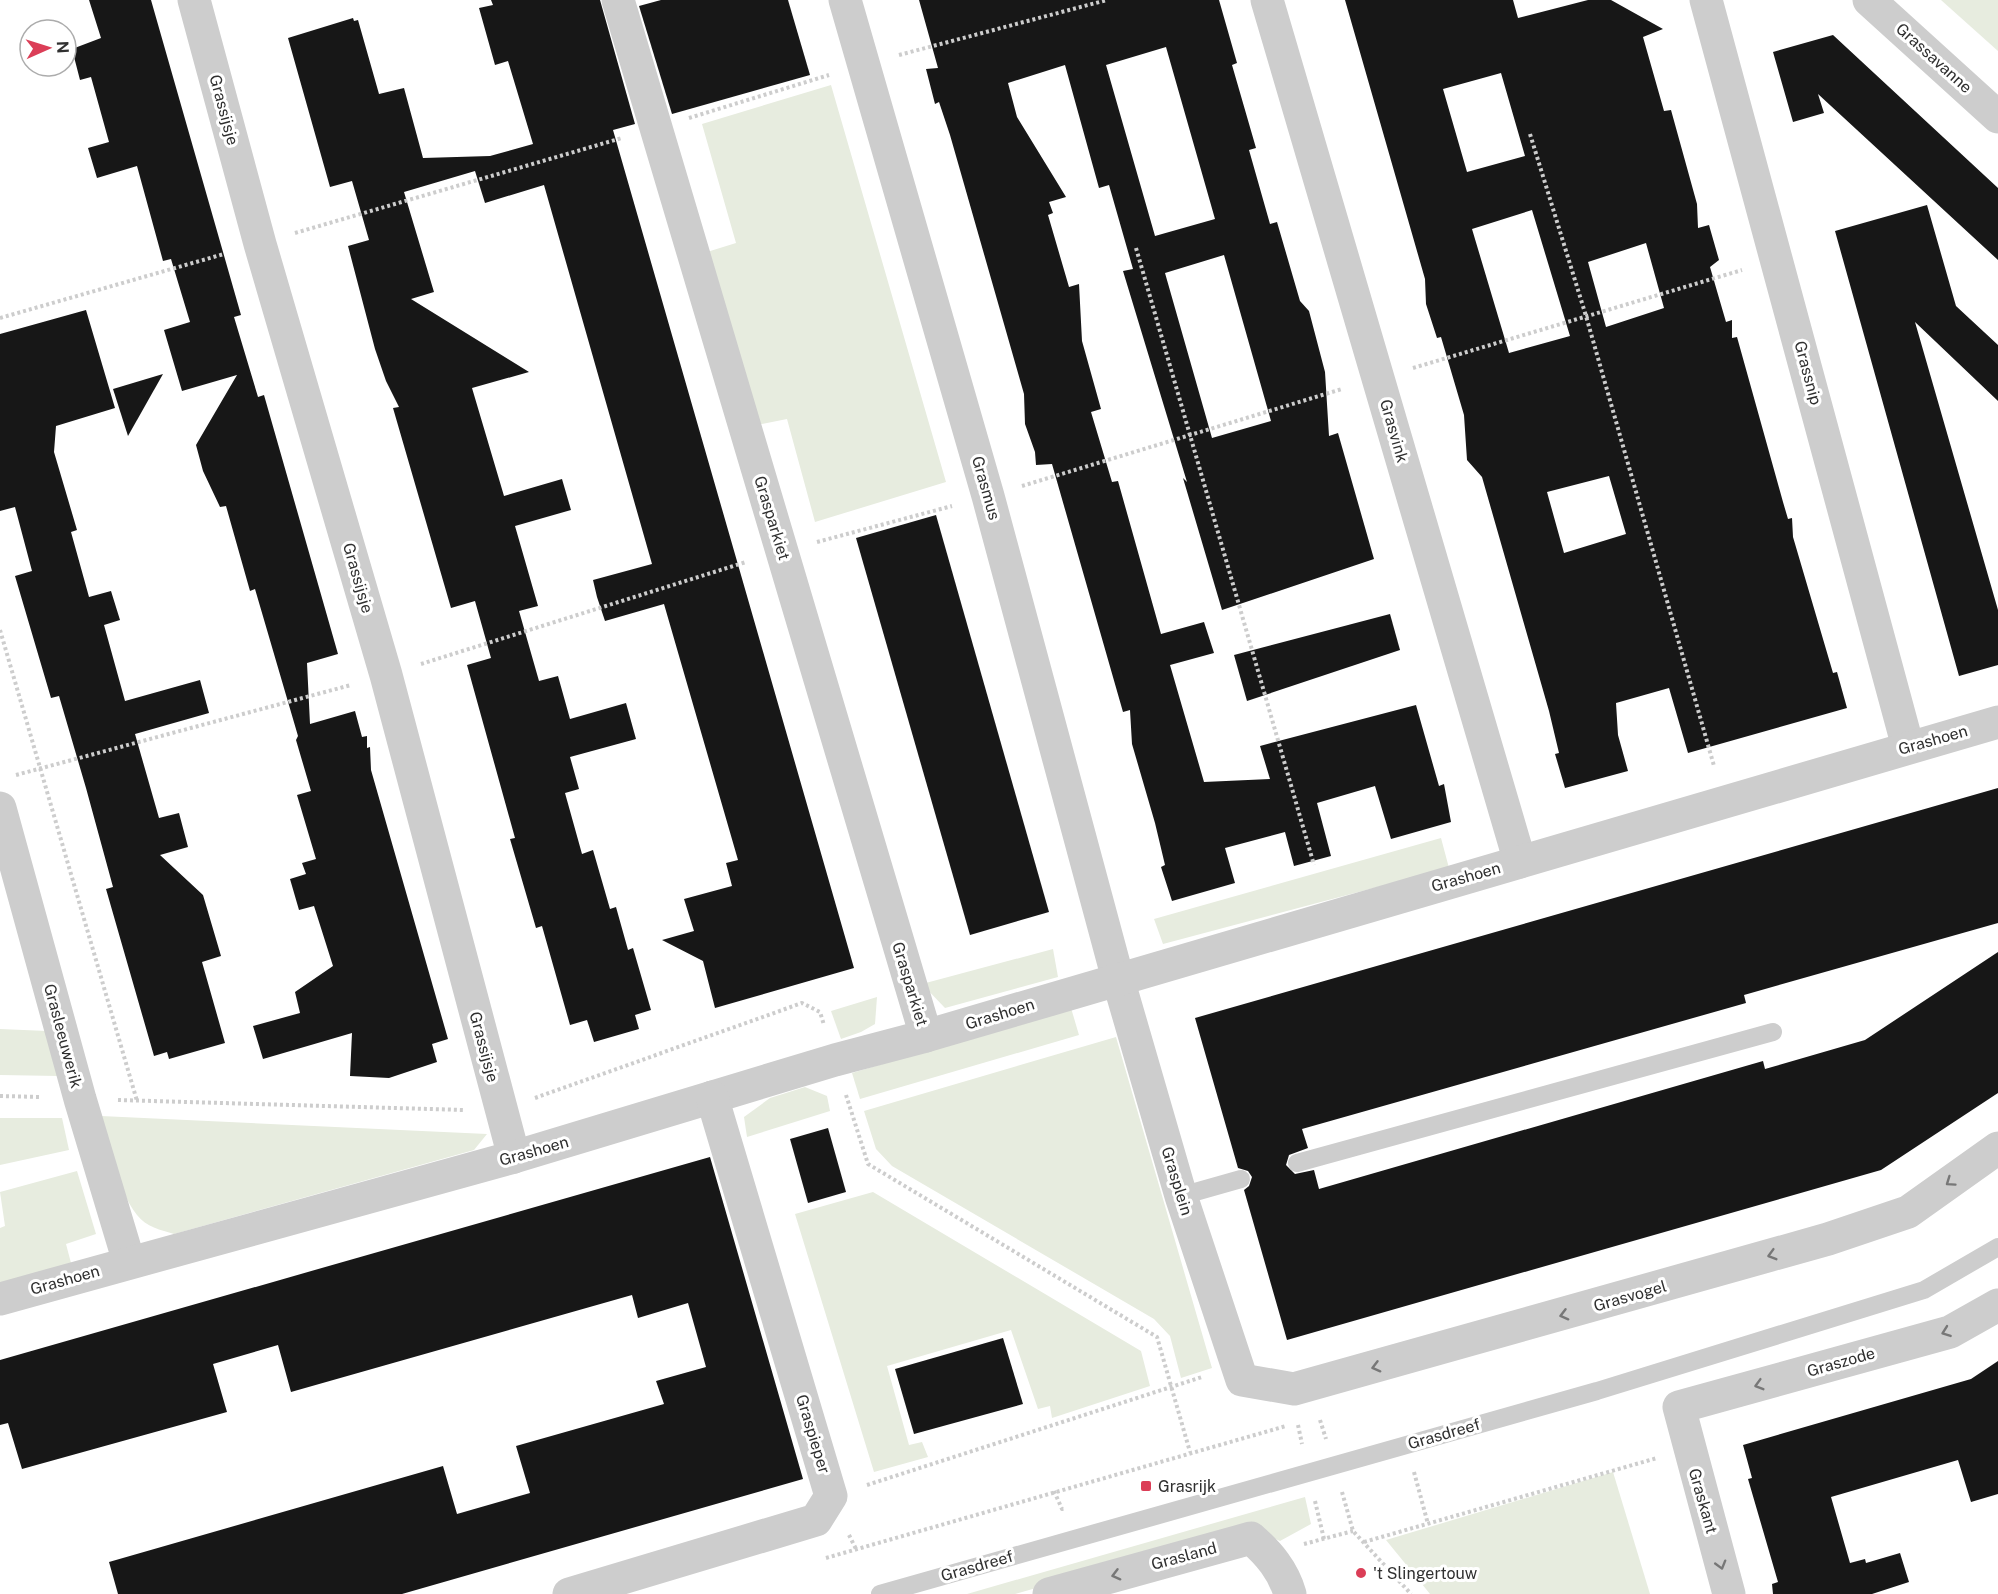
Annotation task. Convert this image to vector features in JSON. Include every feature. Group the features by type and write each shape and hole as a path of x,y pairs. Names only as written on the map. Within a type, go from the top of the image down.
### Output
{"street":[{"name":"Grassijsje","path":"194,0 260,244 386,675 514,1157"},
{"name":"Grasparkiet","path":"618,0 926,1036"},
{"name":"Grasmus","path":"845,0 988,496 1118,979"},
{"name":"Grasvink","path":"1267,0 1520,862"},
{"name":"Grassnip","path":"1706,0 1908,747"},
{"name":"Grassavanne","path":"1869,0 1998,117"},
{"name":"Grashoen","path":"0,1299 514,1157 712,1097 1998,722"},
{"name":"Grasleeuwerik","path":"0,808 80,1099 129,1262"},
{"name":"Grasplein","path":"1118,979 1181,1196 1239,1373"},
{"name":"Graspieper","path":"568,1594 816,1520 831,1496 712,1097"},
{"name":"Grasvogel","path":"1239,1373 1294,1389 1828,1239 1908,1212 1998,1148"},
{"name":"Graszode","path":"1679,1407 1950,1332 1998,1305"},
{"name":"Graskant","path":"1679,1407 1729,1594"},
{"name":"Grasland","path":"1049,1594 1251,1538 1269,1553 1286,1579 1290,1594"}],"lane":[{"path":"1297,1163 1773,1032"},
{"path":"1181,1196 1241,1179"},
{"name":"Grasdreef","path":"880,1594 1597,1391 1924,1290 1998,1247"}],"path":[{"path":"0,318 260,244 864,65 1107,0"},
{"path":"1530,134 1586,316 1725,801"},
{"path":"1136,248 1314,866"},
{"path":"10,777 386,675 782,551 988,496 1778,260"},
{"path":"0,630 137,1101"},
{"path":"856,1549 831,1496 1239,1373"},
{"path":"817,1561 1054,1491 1319,1417"},
{"path":"1364,1542 1689,1449"},
{"path":"1424,1469 1414,1471 1428,1524"},
{"path":"1054,1491 1062,1509 1073,1506"},
{"path":"1269,1553 1353,1531 1411,1594"}],"shaded area":[{"path":"1941,0 1998,0 1998,51"},
{"path":"831,85 946,482 815,522 787,419 757,425 707,252 736,243 702,124"},
{"path":"1441,838 1449,868 1163,944 1154,919"},
{"path":"1053,949 1058,977 945,1008 922,984"},
{"path":"877,997 875,1024 841,1039 831,1011"},
{"path":"1071,1008 1079,1035 860,1099 852,1073"},
{"path":"0,1029 47,1031 59,1076 0,1075"},
{"path":"1116,1037 1212,1368 1181,1378 1170,1336 1154,1319 892,1166 876,1149 864,1111"},
{"path":"805,1087 827,1096 830,1111 747,1137 744,1117 770,1098"},
{"path":"101,1116 487,1134 474,1150 174,1234 154,1228 145,1222 130,1204 119,1180"},
{"path":"0,1118 62,1118 69,1150 0,1165"},
{"path":"77,1171 96,1234 66,1244 71,1263 0,1283 0,1228 5,1226 0,1192"},
{"path":"873,1192 1141,1351 1150,1386 1052,1418 1050,1406 1038,1409 1011,1330 887,1366 909,1445 922,1442 928,1457 874,1472 795,1214"},
{"path":"1613,1472 1650,1594 1430,1594 1386,1540"},
{"path":"1305,1497 1311,1524 1280,1541 1249,1527 1015,1594 967,1594"}],"building":[{"path":"89,0 151,0 241,315 234,317 258,397 264,395 338,654 307,663 310,724 355,711 362,737 367,736 371,770 448,1039 432,1044 437,1062 389,1078 350,1076 352,1033 263,1059 253,1026 300,1013 295,992 333,966 314,906 299,910 290,879 306,874 302,863 316,859 297,795 311,791 296,740 298,736 255,589 250,591 226,506 220,507 203,471 196,445 237,375 182,391 164,330 190,322 171,259 163,261 137,166 97,178 88,148 109,142 91,77 80,80 78,47 101,38"},
{"path":"491,0 600,0 635,124 613,130 854,968 715,1008 703,961 662,940 694,931 684,899 732,886 726,863 738,860 664,604 605,621 597,597 593,580 652,564 544,185 485,203 475,171 404,192 434,292 411,299 529,372 472,388 504,496 562,479 571,510 515,526 538,606 519,611 539,681 558,676 570,719 626,703 636,739 570,757 579,789 565,793 582,854 593,850 610,909 616,907 628,950 633,948 651,1010 635,1015 639,1029 594,1042 587,1020 570,1025 542,926 536,928 510,839 515,838 467,665 491,658 475,601 451,608 393,408 399,407 386,381 375,349 348,246 369,240 352,181 330,187 288,38 353,18 354,21 358,20 379,94 404,88 423,158 490,156 533,144 508,61 495,65 479,8 493,5"},
{"path":"661,0 788,0 810,75 672,114 639,6"},
{"path":"919,0 1219,0 1237,63 1232,65 1256,148 1249,150 1270,224 1277,222 1300,301 1309,311 1325,372 1329,436 1338,433 1374,559 1222,610 1183,478 1187,482 1123,271 1133,269 1109,185 1099,188 1065,65 1008,83 1017,117 1066,197 1049,202 1053,213 1048,215 1069,287 1079,284 1082,341 1101,409 1091,412 1112,482 1118,481 1161,634 1204,622 1214,653 1170,665 1204,782 1270,779 1260,746 1416,705 1439,786 1444,784 1451,822 1391,839 1375,786 1317,803 1331,856 1294,866 1285,832 1225,848 1235,883 1172,901 1161,867 1165,865 1155,823 1132,744 1130,710 1123,712 1052,464 1036,465 1035,452 1025,424 1024,394 950,135 939,102 935,104 926,69 938,68","holes":["1166,47 1215,219 1155,236 1106,65","1224,255 1271,421 1212,438 1165,273"]},
{"path":"1345,0 1513,0 1518,18 1588,0 1611,0 1663,29 1643,37 1664,111 1671,110 1697,204 1698,228 1709,225 1719,260 1710,267 1726,322 1732,320 1732,338 1737,337 1788,519 1792,518 1793,537 1833,673 1837,672 1847,708 1688,753 1669,688 1616,703 1618,735 1628,771 1565,788 1555,754 1559,753 1549,711 1482,477 1467,460 1464,415 1441,337 1437,338 1426,304 1425,279","holes":["1501,73 1525,156 1467,172 1443,89","1532,210 1570,336 1509,353 1472,229","1646,243 1664,308 1606,327 1588,262","1609,476 1626,534 1564,553 1547,492"]},
{"path":"1833,35 1998,188 1998,260 1818,94 1824,113 1793,122 1773,52"},
{"path":"1927,205 1956,306 1998,345 1998,401 1915,322 1998,610 1998,665 1959,676 1835,231"},
{"path":"86,310 115,408 56,426 54,452 77,530 71,532 89,597 111,591 120,620 104,625 125,701 200,680 209,713 135,734 159,818 179,813 188,847 160,855 203,895 221,956 202,962 225,1043 169,1059 167,1052 154,1056 106,889 113,887 86,788 59,696 51,698 15,576 32,571 15,507 0,511 0,334"},
{"path":"163,374 128,436 113,389"},
{"path":"936,515 1049,912 970,935 856,538"},
{"path":"1390,614 1400,650 1247,701 1234,655"},
{"path":"1998,788 1998,923 1744,995 1746,1003 1302,1129 1308,1148 1289,1155 1286,1165 1295,1174 1314,1170 1319,1189 1763,1061 1765,1069 1865,1040 1998,952 1998,1093 1881,1170 1287,1340 1244,1190 1249,1186 1252,1177 1248,1171 1238,1168 1195,1018"},
{"path":"828,1128 846,1192 808,1203 790,1139"},
{"path":"710,1157 803,1479 402,1594 118,1594 109,1562 443,1466 457,1514 530,1493 516,1446 664,1404 656,1381 706,1367 688,1303 638,1318 632,1295 291,1392 278,1345 213,1364 227,1412 22,1469 8,1423 0,1425 0,1360"},
{"path":"1003,1338 1023,1404 914,1434 895,1369"},
{"path":"1998,1361 1998,1494 1971,1502 1958,1460 1831,1497 1850,1563 1865,1559 1866,1563 1900,1553 1909,1582 1872,1594 1773,1594 1772,1584 1778,1582 1748,1479 1752,1478 1743,1445 1971,1379"}],"place":[{"name":"Grasrijk","path":"1146,1486"},
{"name":"'t Slingertouw","path":"1361,1573"}]}
